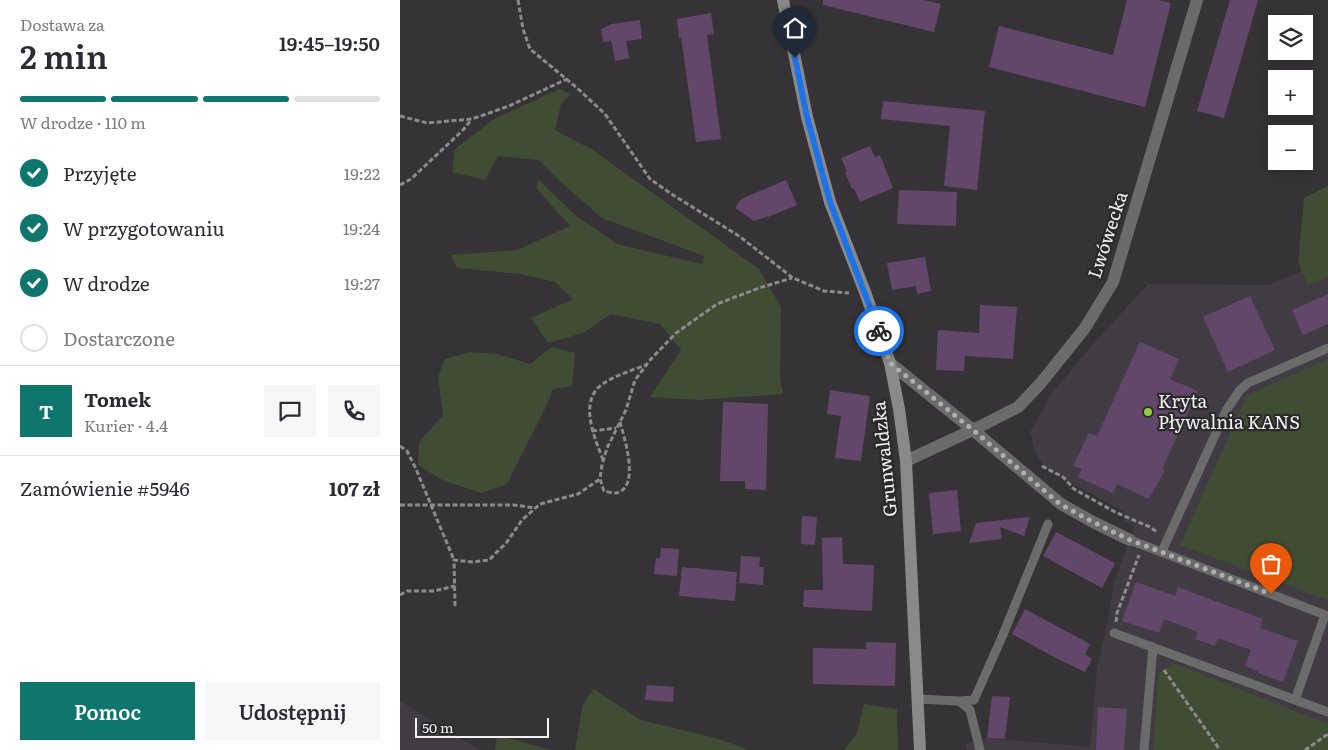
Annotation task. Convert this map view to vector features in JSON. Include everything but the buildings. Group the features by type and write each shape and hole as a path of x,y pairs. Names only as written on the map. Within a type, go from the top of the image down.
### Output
{"street":[{"name":"Grunwaldzka","path":"783,0 807,117 830,202 890,363 899,409 906,461 920,750"},
{"name":"Lwówecka","path":"906,461 1018,407 1040,384 1085,328 1113,282 1197,0"},
{"path":"890,363 1060,504 1130,540"}],"lane":[{"path":"1162,551 1222,420 1240,390 1248,383 1328,348"},
{"path":"918,699 974,700 1048,524"},
{"path":"1130,540 1327,615 1295,700"},
{"path":"1114,633 1328,712"},
{"path":"1144,750 1153,647"},
{"path":"959,701 970,710 980,750"}],"path":[{"path":"518,0 523,29 530,49 605,114 650,179 739,236 793,278 824,291 865,292"},
{"path":"400,116 427,123 472,119 509,106 567,80"},
{"path":"400,185 411,179 463,130 472,119"},
{"path":"620,422 629,459 630,475 624,488 617,493 604,491 600,479 607,448 620,422 626,410 634,380 647,364 676,333 717,304 793,278"},
{"path":"604,461 592,431 589,408 593,393 603,383 647,364"},
{"path":"592,431 617,428"},
{"path":"400,446 407,451 416,469 454,560 455,606"},
{"path":"1042,466 1063,477 1074,488 1115,512 1150,527 1157,532 1154,538"},
{"path":"454,560 473,562 489,560 507,542 522,520 540,504 578,494 600,479"},
{"path":"400,505 514,505 536,508"},
{"path":"1114,633 1117,613 1139,554"},
{"path":"400,595 407,591 434,591 455,586"},
{"path":"1152,661 1164,671 1220,750"},
{"path":"1305,750 1328,734"}],"shaded area":[{"path":"1328,242 1328,750 967,750 965,744 987,738 1090,747 1097,668 1108,621 1114,582 1135,526 1125,521 1124,512 1046,469 1041,462 1035,451 1030,432 1052,393 1148,284 1269,285 1318,264"},
{"path":"400,701 473,746 482,750 400,750"}],"green space":[{"path":"559,89 570,94 561,104 555,130 593,150 759,269 781,307 780,379 783,394 698,400 650,397 681,350 660,324 611,314 583,333 548,343 531,318 573,299 555,282 521,274 457,268 451,255 517,250 570,226 537,189 538,179 575,215 617,244 702,264 704,256 602,218 557,179 539,160 498,156 485,180 452,172 455,149 494,119"},
{"path":"1328,186 1328,278 1308,285 1298,262 1304,198"},
{"path":"552,347 575,353 572,386 553,389 545,409 507,484 482,493 444,481 418,465 419,442 443,415 438,377 445,359 470,352 497,354 530,364"},
{"path":"1328,359 1328,600 1180,545 1247,395"},
{"path":"1173,663 1328,724 1328,750 1153,750 1159,673"},
{"path":"594,689 641,720 712,737 747,750 575,750 583,704"},
{"path":"864,704 897,709 898,750 844,750 857,733"},
{"path":"497,735 551,750 495,750"}],"way so far":[{"path":"879,331 890,363 1060,504 1130,540 1271,594"}],"place":[{"name":"Kryta Pływalnia KANS","path":"1148,412"}],"route":[{"path":"795,58 807,117 830,202 879,331"}]}
